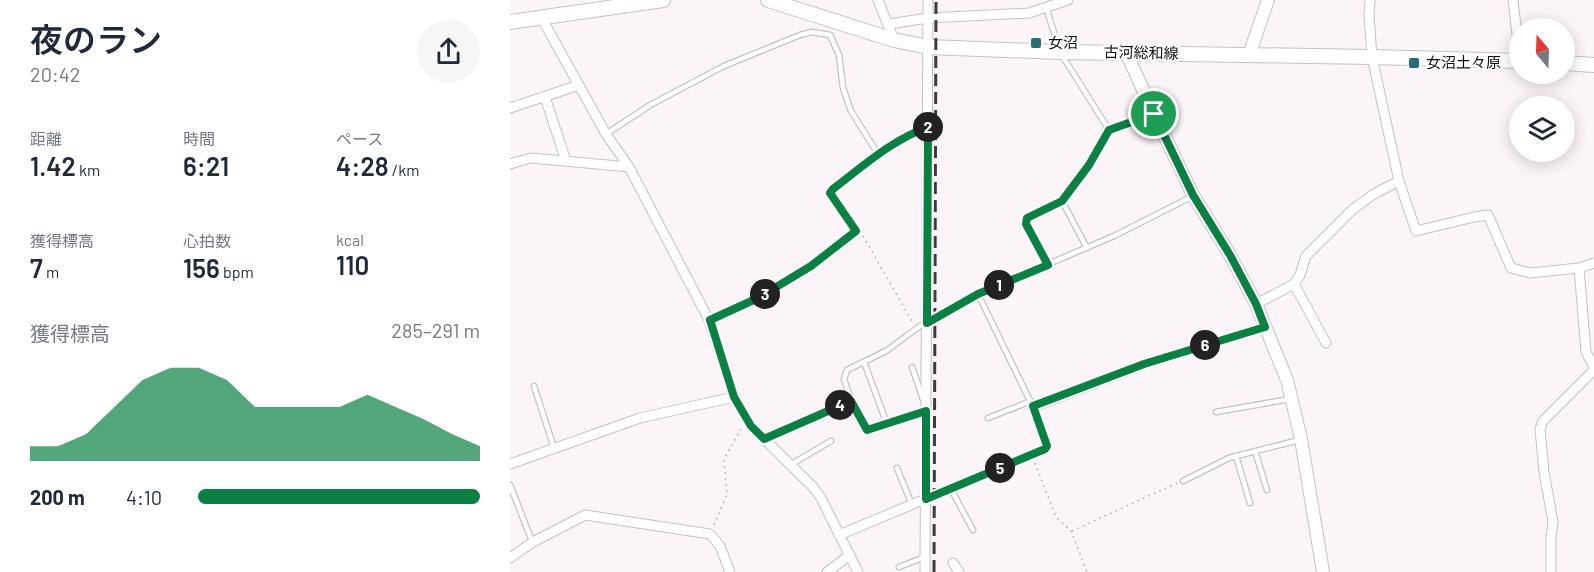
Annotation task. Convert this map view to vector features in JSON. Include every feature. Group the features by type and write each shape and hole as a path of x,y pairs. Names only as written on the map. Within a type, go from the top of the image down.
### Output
{"main road":[{"path":"510,22 541,17 579,6 663,0"},
{"name":"古河総和線","path":"768,0 894,40 928,47 1060,52 1509,61"},
{"path":"1575,63 1594,64"}],"street":[{"path":"878,0 894,40"},
{"path":"925,572 924,325 928,0"},
{"path":"889,24 928,18 1029,13 1068,0"},
{"path":"1249,55 1268,0"},
{"path":"1370,0 1372,57 1399,181 1416,231 1488,215 1511,268 1530,273 1579,268 1594,263"},
{"path":"1513,0 1515,18"},
{"path":"541,17 606,134 629,167 710,320 734,397 749,422 821,498 858,572"},
{"path":"1126,52 1193,195 1230,255 1256,304 1287,380 1301,439 1323,572"},
{"path":"510,108 579,85"},
{"path":"545,97 566,161"},
{"path":"510,164 531,158 629,167"},
{"path":"1256,304 1294,284 1300,276 1306,256 1353,209 1374,194 1399,181"},
{"path":"1551,572 1553,522 1544,472 1540,429 1543,421 1594,368 1586,352 1589,333 1579,268"},
{"path":"1294,284 1326,343"},
{"path":"839,535 1045,449 1047,446 1032,404 1144,364 1265,327"},
{"path":"510,464 640,418 734,397"},
{"path":"510,558 533,542 585,515 710,534 720,546 730,572"},
{"path":"827,572 850,555"},
{"path":"952,563 959,572"}],"lane":[{"path":"1046,7 1060,52 1109,130"},
{"path":"606,134 652,104 724,66 812,32 830,35 839,55 843,88 851,111 878,154"},
{"path":"1048,265 1026,224 1027,218 1062,201 1089,165 1109,130 1154,114"},
{"path":"710,320 758,298 811,266 856,231 830,193 878,154 908,135 928,127"},
{"path":"912,367 926,409 867,430 851,401 844,379 847,370 886,351 924,325 978,294 1114,236 1193,195"},
{"path":"1062,201 1087,248"},
{"path":"978,294 1032,404 988,418"},
{"path":"864,362 887,424"},
{"path":"534,386 554,448"},
{"path":"1216,412 1292,399"},
{"path":"764,439 851,401"},
{"path":"1183,481 1229,458 1301,439"},
{"path":"790,465 831,441"},
{"path":"1255,451 1267,490"},
{"path":"1236,456 1250,503"},
{"path":"897,468 912,505"},
{"path":"510,485 533,542"},
{"path":"951,489 973,530"},
{"path":"899,567 925,557"}],"path":[{"path":"856,231 863,236 914,323 924,325"},
{"path":"710,534 727,494 724,459 739,431 749,422"},
{"path":"1032,455 1056,517 1071,531 1087,572"},
{"path":"1071,531 1183,481"}],"railway":[{"path":"934,572 936,0"}],"place":[{"name":"女沼","path":"1036,43"},
{"name":"女沼土々原","path":"1414,63"}],"route":[{"path":"1154,114 1193,195 1230,255 1256,304 1265,327 1144,364 1033,406 1047,446 1045,449 926,499 926,411 867,430 851,401 764,439 751,426 734,397 710,320 758,298 811,266 856,231 830,193 833,189 884,150 908,135 928,127 927,323 978,294 1048,265 1026,224 1027,218 1062,201 1089,165 1109,130 1154,114"}]}
